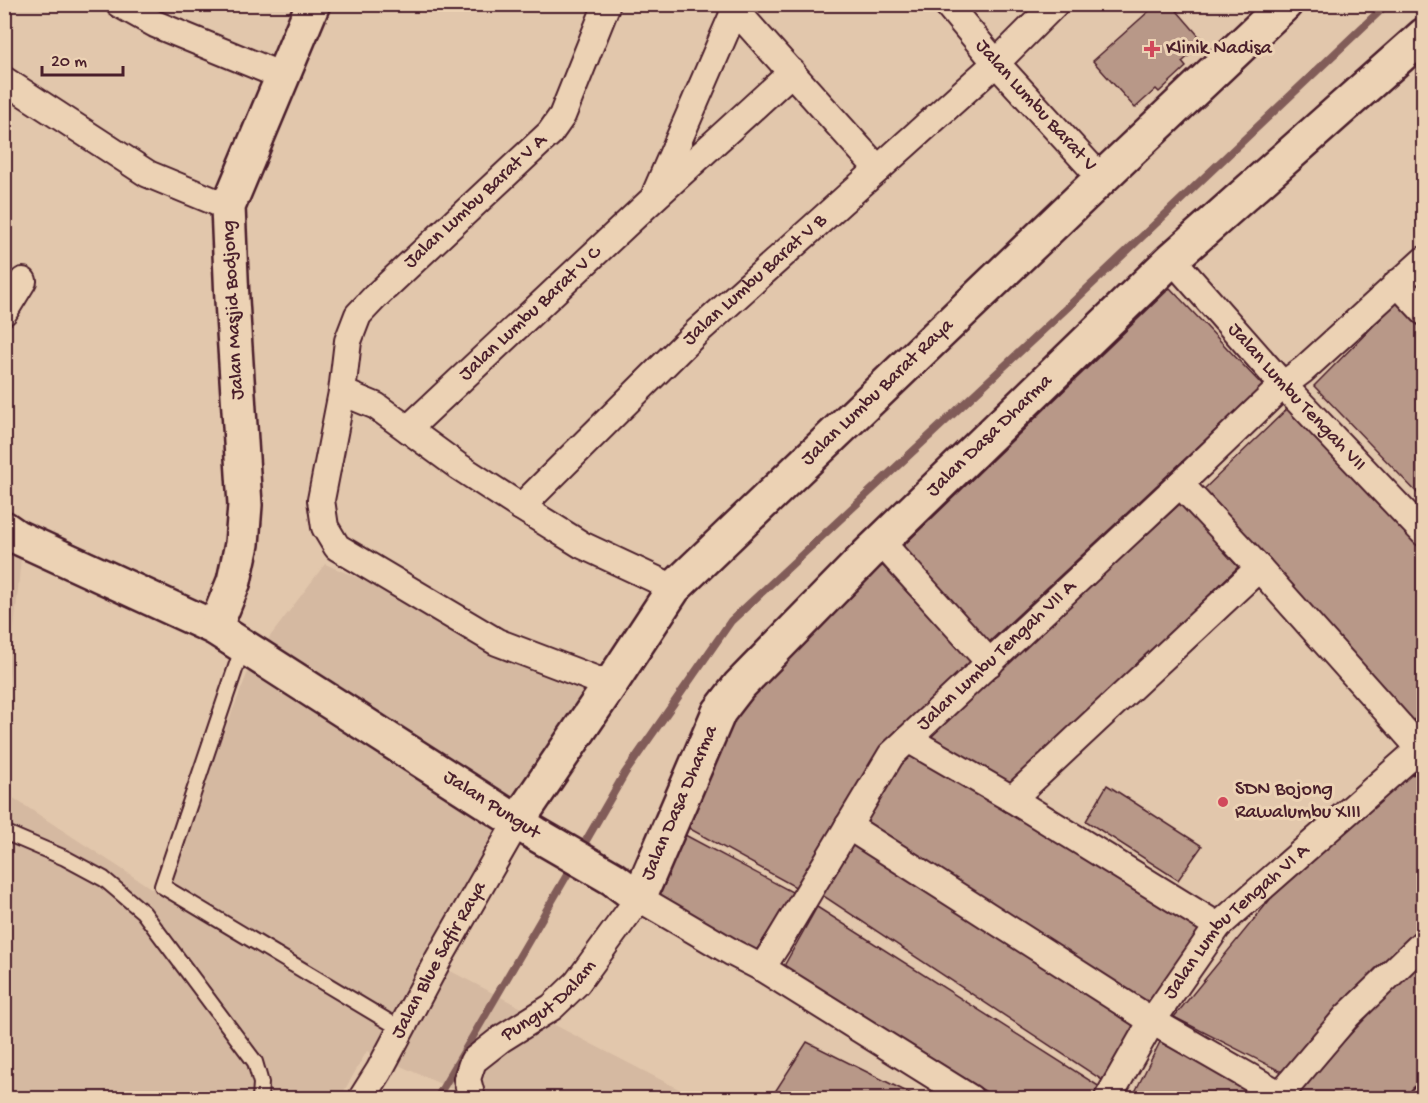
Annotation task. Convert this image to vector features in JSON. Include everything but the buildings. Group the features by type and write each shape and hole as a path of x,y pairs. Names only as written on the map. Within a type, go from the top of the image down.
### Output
{"street":[{"path":"119,4 155,24 282,76"},
{"name":"Jalan Masjid Bodjong","path":"215,628 234,581 242,544 245,505 228,207 313,4"},
{"name":"Jalan Lumbu Barat V A","path":"607,4 562,116 550,134 358,315 348,341 342,392 321,500 325,527 337,547 497,642 610,685"},
{"name":"Jalan Lumbu Barat V","path":"947,4 996,63 1101,178"},
{"name":"Jalan Lumbu Barat V B","path":"521,507 697,332 996,63 1055,4"},
{"name":"Jalan Lumbu Barat Raya","path":"527,828 610,685 674,588 1285,4"},
{"path":"733,7 878,169"},
{"name":"Jalan Lumbu Barat V C","path":"652,200 733,7"},
{"name":"Jalan Dasa Dharma","path":"639,898 719,712 739,686 881,542 1172,259 1424,35"},
{"name":"Jalan Lumbu Barat V C","path":"408,429 792,72"},
{"path":"4,80 148,174 228,207"},
{"name":"Jalan Lumbu Tengah VII","path":"1172,259 1283,384 1424,533"},
{"name":"Jalan Lumbu Tengah VII A","path":"762,968 891,755 1180,484 1283,384 1303,370 1424,260"},
{"path":"4,312 22,281"},
{"path":"1397,283 1424,312"},
{"path":"342,392 376,406 458,466 582,545 674,588"},
{"path":"1180,484 1422,749"},
{"name":"Jalan Pungut","path":"4,528 17,537 215,628 527,828 612,878 639,898 762,968 970,1098"},
{"path":"881,542 990,663"},
{"path":"1012,800 1259,568"},
{"path":"908,739 1218,926"},
{"name":"Jalan Lumbu Tengah VI A","path":"1108,1098 1152,1021 1218,926 1422,749"},
{"path":"848,826 1152,1021 1283,1097 1347,1016 1424,942"},
{"name":"Jalan Blue Safir Raya","path":"362,1098 379,1071 438,960 527,828"},
{"name":"Pungut Dalam","path":"472,1098 467,1079 473,1061 501,1039 552,1007 577,983 639,898"}],"lane":[{"path":"243,646 162,886 401,1029"},
{"path":"4,832 65,858 104,879 143,912 255,1062 261,1083 260,1098"}],"shaded area":[{"path":"5,534 22,547 5,723"},
{"path":"325,564 595,679 431,961 696,1098 472,1098 367,1051 340,1098 5,1098 4,792 160,894 253,659"}],"waterway":[{"path":"580,851 625,773 731,621 1071,304 1387,4"},
{"path":"437,1098 574,863"}],"place":[{"name":"Klinik Nadisa","path":"1152,49"},
{"name":"SDN Bojong Rawalumbu XIII","path":"1223,802"}]}
